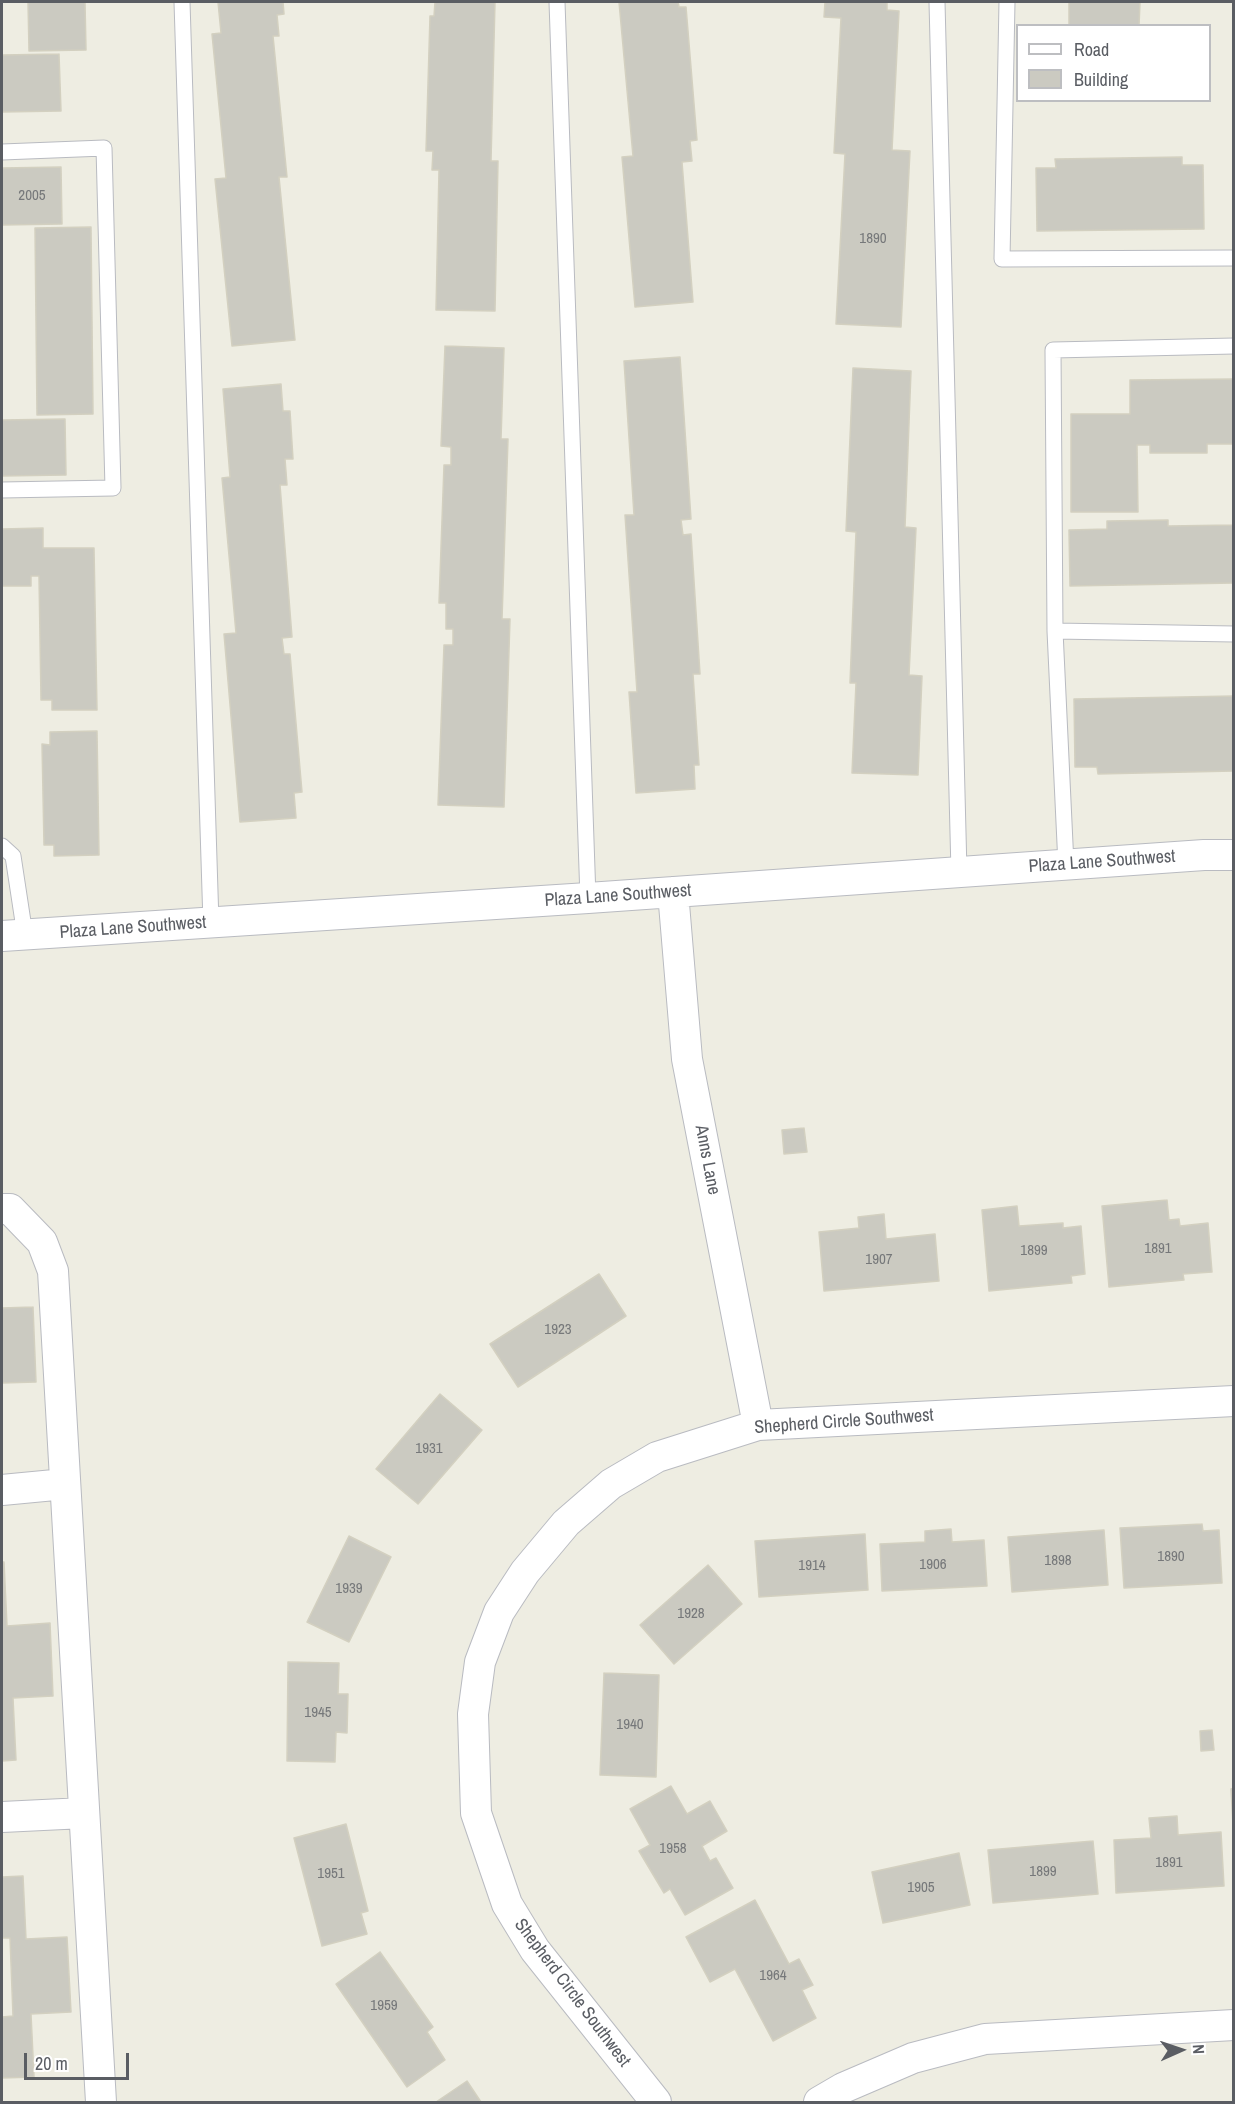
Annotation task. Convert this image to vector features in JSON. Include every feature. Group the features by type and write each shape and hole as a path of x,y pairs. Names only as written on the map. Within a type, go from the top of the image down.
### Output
{"street":[{"name":"Plaza Lane Southwest","path":"13,935 1233,855"},
{"name":"Anns Lane","path":"673,892 687,1059 758,1425"},
{"path":"2,1209 10,1209 42,1242 53,1271 101,2103"},
{"name":"Shepherd Circle Southwest","path":"656,2103 535,1950 507,1904 476,1813 473,1713 480,1662 499,1612 525,1572 566,1523 611,1485 657,1457 758,1425 1233,1401"},
{"path":"2,1490 65,1484"},
{"path":"2,1817 84,1813"},
{"path":"819,2103 843,2088 913,2058 986,2039 1233,2025"}],"lane":[{"path":"182,2 211,923"},
{"path":"558,2 588,898"},
{"path":"937,2 959,873"},
{"path":"1007,2 1002,259 1233,258"},
{"path":"2,152 104,148 113,488 2,490"},
{"path":"1066,865 1055,631 1053,350 1233,345"},
{"path":"1055,631 1233,634"},
{"path":"2,846 13,856 13,935"}],"building":[{"path":"28,2 85,2 86,50 29,51"},
{"path":"218,2 283,2 284,14 277,15 279,36 273,36 287,177 279,177 295,340 232,346 215,179 226,178 212,34 221,33"},
{"path":"435,2 495,2 491,161 498,161 495,311 436,310 439,170 432,170 433,151 426,151 430,16 434,16"},
{"path":"619,2 678,2 679,7 686,7 697,140 690,141 692,161 682,162 693,302 635,307 622,157 633,156"},
{"path":"825,2 887,2 887,10 899,11 892,150 910,151 901,327 836,324 845,154 834,153 841,18 824,17"},
{"path":"1069,2 1140,2 1139,24 1069,24"},
{"path":"59,54 61,111 2,112 2,55"},
{"path":"1182,157 1182,165 1203,165 1204,229 1037,231 1036,168 1056,168 1055,159"},
{"path":"61,167 62,224 2,225 2,168"},
{"path":"91,227 93,414 37,415 35,228"},
{"path":"445,346 504,348 501,439 508,439 502,619 510,619 504,807 438,805 444,645 453,645 453,629 446,629 446,603 439,603 444,465 451,465 451,447 441,446"},
{"path":"680,357 691,519 681,520 683,535 691,534 700,674 693,674 699,765 694,765 695,789 636,793 629,692 637,692 625,515 634,515 624,361"},
{"path":"853,368 911,371 905,527 916,528 909,675 922,676 918,775 852,773 856,683 850,683 856,532 846,531"},
{"path":"1234,379 1234,444 1207,444 1207,453 1150,453 1150,445 1137,445 1138,512 1071,512 1071,414 1130,414 1130,380"},
{"path":"281,384 283,411 290,411 293,459 285,459 287,485 280,485 292,637 282,638 284,654 290,654 302,792 294,793 296,818 240,822 224,634 236,633 222,478 230,477 223,389"},
{"path":"65,419 66,475 2,476 2,420"},
{"path":"1233,517 1234,583 1070,586 1069,530 1107,529 1107,521 1168,520 1168,526 1233,525"},
{"path":"43,528 43,548 94,548 97,710 52,710 52,700 41,700 39,576 31,576 31,586 2,586 2,529"},
{"path":"1234,696 1234,771 1098,774 1097,767 1075,767 1074,699"},
{"path":"97,731 99,855 54,856 54,845 44,845 42,744 50,745 50,732"},
{"path":"804,1128 807,1152 784,1154 782,1130"},
{"path":"1167,1200 1169,1220 1179,1219 1180,1226 1208,1223 1212,1272 1183,1274 1184,1280 1109,1287 1102,1206"},
{"path":"1017,1206 1019,1226 1063,1223 1063,1228 1081,1226 1085,1274 1071,1276 1072,1283 989,1291 982,1210"},
{"path":"884,1214 886,1239 935,1234 939,1281 824,1291 819,1232 859,1228 858,1217"},
{"path":"599,1274 626,1316 518,1387 490,1344"},
{"path":"33,1307 36,1382 2,1383 2,1308"},
{"path":"440,1394 482,1430 418,1504 376,1469"},
{"path":"1202,1524 1203,1531 1219,1530 1222,1583 1124,1588 1120,1528"},
{"path":"951,1529 952,1542 984,1540 987,1586 882,1591 880,1544 925,1542 925,1531"},
{"path":"1104,1530 1108,1585 1012,1592 1008,1537"},
{"path":"865,1534 868,1590 759,1597 755,1541"},
{"path":"349,1536 391,1557 349,1642 307,1622"},
{"path":"2,1562 4,1562 7,1626 50,1623 53,1696 13,1698 16,1760 2,1761"},
{"path":"708,1565 742,1604 674,1664 640,1625"},
{"path":"288,1662 339,1663 338,1694 348,1694 347,1733 336,1732 335,1762 287,1761"},
{"path":"604,1673 659,1675 656,1777 600,1775"},
{"path":"1212,1730 1214,1750 1201,1751 1200,1731"},
{"path":"671,1786 687,1814 710,1801 727,1831 702,1846 710,1861 716,1858 733,1888 685,1915 670,1889 664,1893 639,1851 650,1845 630,1809"},
{"path":"1234,1788 1234,1843 1231,1789"},
{"path":"1177,1816 1178,1835 1221,1832 1224,1886 1116,1893 1114,1840 1151,1838 1149,1818"},
{"path":"346,1824 368,1911 361,1913 367,1934 322,1946 294,1838"},
{"path":"1093,1841 1098,1894 993,1903 988,1850"},
{"path":"959,1853 970,1905 883,1923 872,1872"},
{"path":"23,1876 26,1939 67,1937 71,2012 31,2014 34,2077 2,2078 2,2017 13,2016 10,1938 2,1938 2,1877"},
{"path":"755,1900 789,1964 799,1959 813,1985 802,1990 816,2018 773,2041 735,1969 710,1982 686,1937"},
{"path":"380,1952 433,2027 427,2032 445,2060 407,2087 336,1984"},
{"path":"467,2081 481,2102 436,2102"}]}
